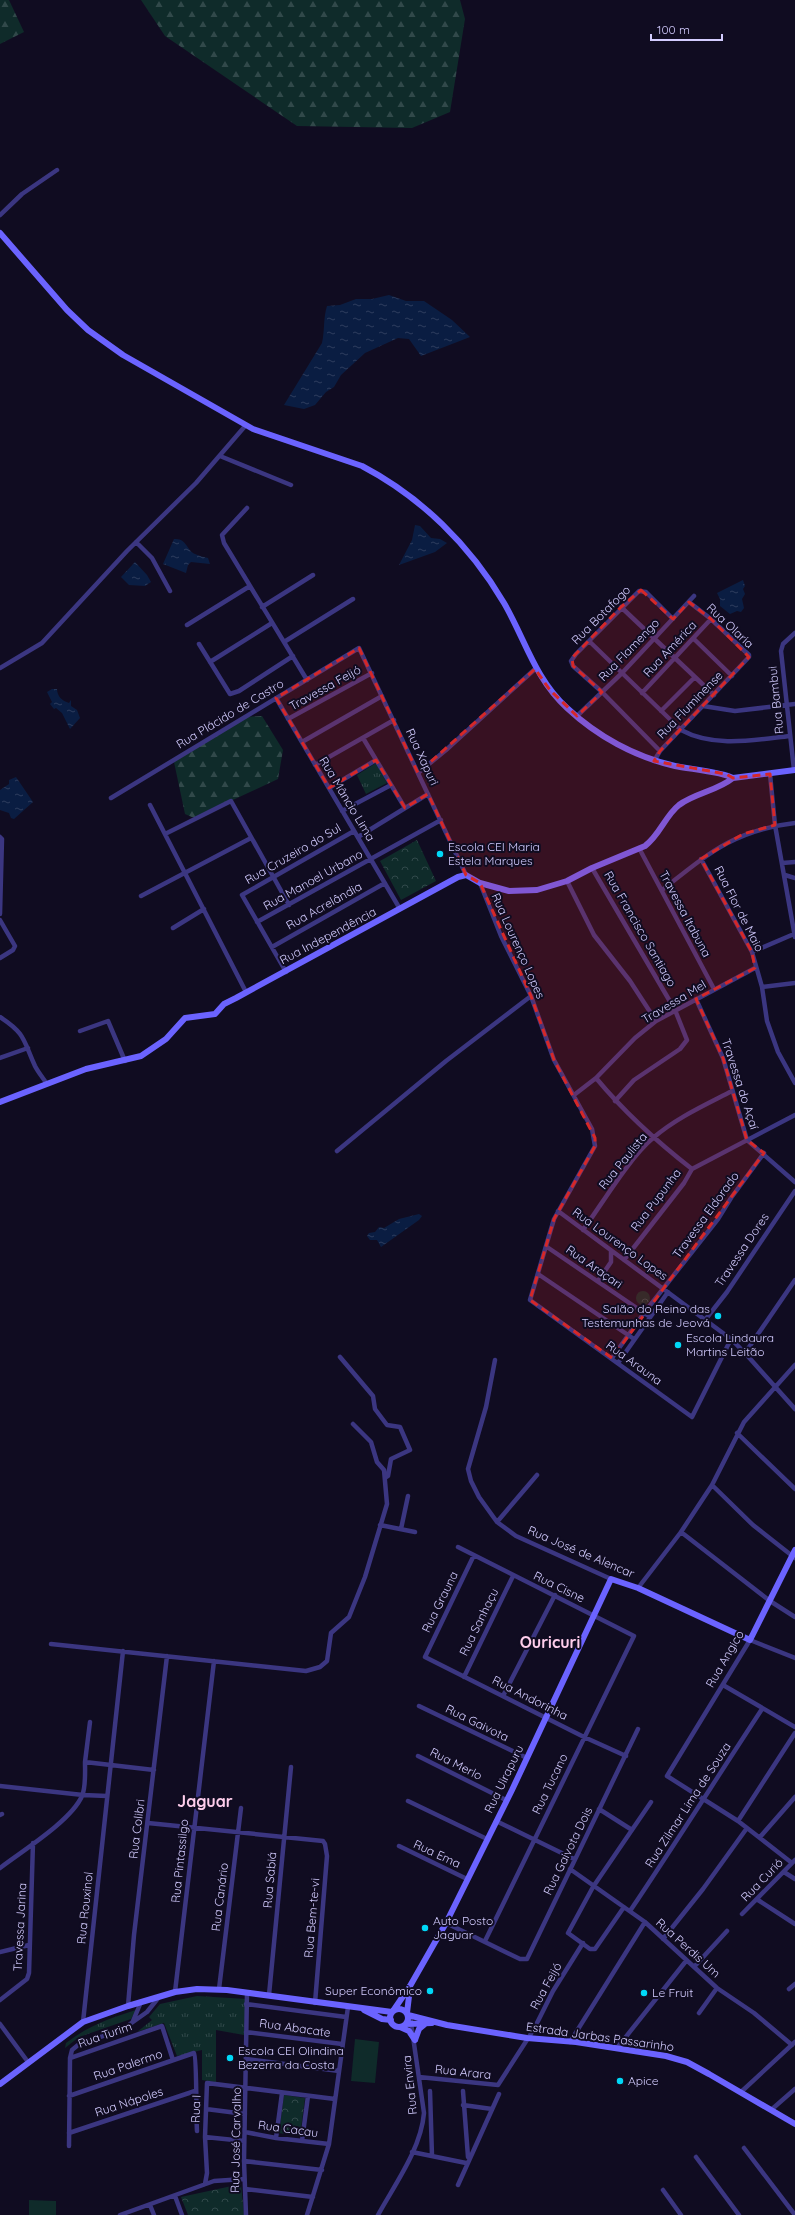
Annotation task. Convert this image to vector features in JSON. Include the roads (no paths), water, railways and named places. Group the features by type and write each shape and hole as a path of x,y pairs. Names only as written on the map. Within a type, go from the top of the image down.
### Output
{"street":[{"path":"0,215 22,194 57,170"},
{"path":"0,233 67,310 105,343 156,375 266,435 362,466 378,474 429,511 465,548 500,597 535,669 550,690 577,716 621,746 654,761 707,773 726,774 733,778"},
{"path":"0,668 42,643 136,542 220,456 246,425"},
{"path":"220,456 290,485"},
{"path":"247,508 222,534 224,543 307,680"},
{"path":"136,542 152,558 170,591"},
{"path":"262,607 313,575"},
{"path":"187,625 250,586"},
{"name":"Rua Botafogo","path":"602,692 573,666 572,658 621,607 639,591 644,590 673,619"},
{"name":"Rua Flamengo","path":"577,716 622,673 694,596"},
{"path":"284,642 353,599"},
{"name":"Rua Olaria","path":"689,602 711,619 749,655 742,665"},
{"path":"621,607 714,695"},
{"name":"Rua América","path":"642,693 694,639 711,619"},
{"path":"210,662 272,623"},
{"name":"Rua Bambui","path":"795,633 781,648 795,770"},
{"path":"694,639 732,676"},
{"path":"589,641 681,730 702,739 745,742 790,736"},
{"path":"199,644 230,694 235,694 293,656"},
{"name":"Rua Xapuri","path":"360,648 466,875"},
{"name":"Rua Plácido de Castro","path":"111,798 360,648"},
{"name":"Rua Fluminense","path":"654,761 660,751 742,665"},
{"path":"418,772 446,750 535,669"},
{"name":"Travessa Feijó","path":"288,719 372,673"},
{"path":"661,711 695,678"},
{"path":"602,692 660,751"},
{"path":"302,742 382,696"},
{"name":"Rua Mâncio Lima","path":"276,698 400,909"},
{"path":"703,706 736,711 795,704"},
{"path":"315,765 394,720"},
{"path":"363,738 405,808"},
{"path":"329,788 376,760"},
{"path":"466,875 480,883 509,891 523,892 537,890 567,881 648,843 680,804 726,784 733,778 795,770"},
{"path":"752,952 795,935 775,825 770,774"},
{"path":"342,811 391,785"},
{"name":"Rua Cruzeiro do Sul","path":"358,837 428,794"},
{"path":"165,834 231,801 289,905"},
{"path":"150,805 186,872 246,992"},
{"name":"Rua Manoel Urbano","path":"257,922 441,820"},
{"path":"662,890 701,858 732,839 775,825 795,823"},
{"name":"Rua Cruzeiro do Sul","path":"257,922 242,895 354,831"},
{"path":"0,837 2,839 0,914"},
{"path":"141,896 251,838"},
{"name":"Travessa Itabuna","path":"639,848 714,990"},
{"name":"Rua Flor de Maio","path":"701,858 752,952 755,968 762,988 767,1021 778,1052 795,1083"},
{"path":"782,862 795,862"},
{"name":"Rua Francisco Santiago","path":"592,868 675,1010 687,1040 685,1045 634,1080 615,1101"},
{"name":"Rua Independência","path":"125,1061 146,1054 178,1027 185,1018 215,1014 224,1004 286,972 450,881 466,875"},
{"path":"785,875 795,878"},
{"path":"567,881 594,936 630,981 656,1021"},
{"name":"Rua Lourenço Lopes","path":"480,883 501,936 531,996 554,1060 592,1129 595,1146 558,1211 731,1339 745,1352 795,1409"},
{"name":"Rua Acrelândia","path":"272,947 385,884"},
{"path":"173,928 204,910"},
{"path":"0,920 15,946 13,950 0,958"},
{"path":"257,922 286,972"},
{"name":"Travessa Mel","path":"574,1095 596,1078 635,1038 656,1021 755,968"},
{"path":"762,988 795,983"},
{"path":"337,1151 446,1061 531,996"},
{"name":"Travessa do Açaí","path":"696,999 723,1058 747,1140 764,1153 795,1182"},
{"path":"0,1017 17,1028 28,1048 35,1066 47,1084"},
{"path":"0,1102 99,1065 125,1061 108,1021 80,1031"},
{"path":"0,1058 28,1048"},
{"path":"596,1078 615,1101 652,1138 692,1168"},
{"name":"Rua Paulista","path":"583,1230 631,1163 652,1138 689,1114 732,1091"},
{"name":"Rua Pupunha","path":"624,1260 684,1183 692,1168 795,1115"},
{"name":"Travessa Eldorado","path":"666,1290 764,1153"},
{"name":"Travessa Dores","path":"705,1320 795,1191"},
{"path":"558,1211 538,1274 634,1339"},
{"name":"Rua Araçari","path":"547,1247 650,1317"},
{"path":"598,1281 611,1262 611,1251"},
{"name":"Rua Arauna","path":"538,1274 530,1300 533,1304 612,1358 692,1417 731,1339"},
{"path":"745,1352 795,1280"},
{"path":"612,1358 644,1314 666,1290"},
{"path":"618,1363 650,1317 666,1290"},
{"path":"340,1357 373,1396 375,1409 387,1425 400,1427 410,1450 391,1459 389,1462 388,1476 385,1478"},
{"name":"Rua José de Alencar","path":"495,1360 486,1407 468,1469 471,1481 479,1497 497,1522 529,1543 611,1579 638,1588 750,1640 795,1658"},
{"path":"638,1588 682,1532 712,1485 737,1433 795,1365"},
{"path":"51,1644 214,1660 306,1671 324,1665 327,1661 331,1633 348,1620 359,1595 369,1568 387,1504 384,1470 377,1462 371,1442 353,1424"},
{"path":"737,1433 795,1489"},
{"path":"497,1522 537,1475"},
{"path":"712,1485 753,1525 794,1554"},
{"path":"401,1529 408,1496"},
{"path":"380,1525 415,1532"},
{"path":"682,1532 770,1601 795,1617"},
{"name":"Rua Cisne","path":"458,1547 634,1636"},
{"name":"Rua Angico","path":"703,1799 667,1776 750,1640 794,1554"},
{"name":"Rua Grauna","path":"425,1657 474,1555"},
{"name":"Rua Sanhaçu","path":"464,1677 513,1576"},
{"name":"Rua Uirapuru","path":"393,2012 410,1986 446,1922 496,1821 611,1579"},
{"path":"503,1696 555,1595"},
{"name":"Rua Tucano","path":"485,1941 634,1636"},
{"name":"Rua Rouxinol","path":"83,2022 123,1651"},
{"name":"Rua Colibri","path":"128,2006 134,1935 167,1656"},
{"name":"Rua Andorinha","path":"425,1657 584,1737 626,1756"},
{"name":"Rua Pintassilgo","path":"175,1992 214,1660"},
{"path":"723,1685 795,1727"},
{"name":"Rua Gaivota","path":"419,1706 526,1758"},
{"name":"Rua Zilmar Lima de Souza","path":"630,1911 685,1830 703,1799 762,1709"},
{"path":"0,1868 54,1827 74,1809 83,1795 90,1722"},
{"name":"Rua Gaivota Dois","path":"485,1941 520,1959 527,1959 638,1729"},
{"path":"738,1821 795,1733"},
{"name":"Rua Merlo","path":"418,1756 506,1800"},
{"path":"85,1762 154,1770"},
{"name":"Rua Sabiá","path":"269,1995 291,1767"},
{"path":"0,1786 83,1795 107,1796"},
{"path":"760,1837 795,1797"},
{"path":"703,1799 738,1821 794,1862"},
{"path":"408,1801 487,1839"},
{"path":"624,1907 599,1945 590,1949 568,1933 593,1887 651,1802"},
{"name":"Rua Canário","path":"219,1989 241,1808"},
{"path":"600,1809 632,1830"},
{"path":"496,1821 574,1859"},
{"path":"148,1823 237,1834 284,1837"},
{"path":"663,1939 707,1883 747,1828"},
{"name":"Rua Bem-te-vi","path":"284,1837 318,1840 325,1844 327,1856 315,2003"},
{"name":"Travessa Jarina","path":"0,2000 27,1979 29,1974 33,1843"},
{"name":"Rua Ema","path":"399,1846 467,1879"},
{"name":"Rua Curió","path":"742,1914 758,1900 794,1862"},
{"name":"Rua Perdis Um","path":"570,1869 593,1887 645,1922 717,1988 754,2013 793,2043"},
{"path":"784,1872 795,1879"},
{"path":"758,1900 795,1924"},
{"path":"446,1922 485,1941"},
{"path":"570,2042 645,1922"},
{"path":"694,1967 727,1931"},
{"name":"Rua Feijó","path":"527,2038 534,2029 553,1991 583,1943"},
{"path":"0,1952 29,1945"},
{"path":"617,2048 686,1960"},
{"path":"789,1989 795,1984"},
{"name":"Rua Uirapuru","path":"408,2014 410,1986"},
{"path":"700,2013 717,1988"},
{"path":"0,2084 83,2022 140,2002 175,1992 219,1989 361,2009 386,2010 393,2012 399,2009 408,2014 406,2025 415,2040"},
{"name":"Rua José Carvalho","path":"246,2215 244,2141 247,2087 247,1993"},
{"path":"70,2058 72,2050 78,2045 123,2029 147,2012 161,1996"},
{"path":"133,2021 140,2002"},
{"path":"246,2004 346,2017"},
{"path":"307,2215 329,2144 348,2007"},
{"path":"361,2009 382,2019 391,2020 393,2024 406,2025"},
{"path":"391,2020 393,2012"},
{"name":"Estrada Jarbas Passarinho","path":"408,2014 435,2022 527,2038 617,2048 666,2056 687,2062 795,2124"},
{"name":"Estrada Jarbas Passarinho","path":"406,2025 435,2022"},
{"path":"0,2024 28,2062"},
{"path":"415,2040 419,2029 426,2024"},
{"name":"Rua Envira","path":"378,2215 412,2152 423,2124 424,2113 415,2040 406,2025"},
{"name":"Rua Turim","path":"68,2146 70,2058 162,2026 172,2060"},
{"name":"Rua Abacate","path":"246,2032 342,2044"},
{"name":"Rua Arara","path":"419,2077 498,2085 527,2038"},
{"path":"741,2092 793,2043"},
{"name":"Rua Palermo","path":"69,2096 194,2053 197,2060 195,2091"},
{"path":"246,2059 339,2071"},
{"name":"Rua I","path":"205,2184 207,2173 205,2136 208,2083 247,2087"},
{"path":"247,2087 282,2093 335,2099"},
{"path":"771,2110 795,2089"},
{"path":"195,2091 197,2131"},
{"name":"Rua Nápoles","path":"69,2133 195,2091"},
{"path":"430,2091 432,2156"},
{"path":"463,2092 468,2160"},
{"path":"276,2138 282,2093"},
{"path":"458,2185 499,2094"},
{"path":"302,2141 308,2096"},
{"path":"464,2105 492,2109"},
{"path":"206,2109 245,2114"},
{"name":"Rua Cacau","path":"245,2132 276,2138 329,2144"},
{"path":"205,2136 244,2141"},
{"path":"744,2148 795,2215"},
{"path":"412,2152 468,2160"},
{"path":"696,2157 739,2215"},
{"path":"244,2161 322,2170"},
{"path":"120,2215 205,2184 226,2179 244,2179"},
{"path":"245,2189 313,2197"},
{"path":"663,2190 682,2215"},
{"path":"175,2196 182,2215"},
{"path":"150,2205 154,2215"}],"water":[{"path":"389,295 406,301 424,301 452,320 470,337 421,356 409,339 398,338 365,353 341,375 334,387 326,392 315,405 304,409 284,405 322,343 327,306 340,305 356,299 372,299"},
{"path":"415,525 420,526 431,538 440,539 447,543 435,552 399,565 412,540"},
{"path":"174,539 182,540 192,552 208,558 210,564 191,562 188,565 186,573 163,564"},
{"path":"135,562 147,575 151,582 145,586 129,585 121,577"},
{"path":"743,580 745,586 743,589 745,594 742,599 744,608 741,612 737,611 730,614 720,606 720,599 717,593"},
{"path":"52,689 57,689 60,698 64,701 69,703 71,700 71,706 77,710 80,718 70,729 62,713 56,708 54,709 50,704 52,702 47,692"},
{"path":"16,777 33,802 14,819 11,818 9,813 0,810 0,790 9,784 9,780"},
{"path":"419,1214 422,1216 419,1220 381,1247 377,1240 370,1240 367,1236 369,1233 375,1232 379,1227 384,1228 399,1219"}],"place":[{"name":"Escola CEI Maria Estela Marques","path":"440,854"},
{"name":"Salão do Reino das Testemunhas de Jeová","path":"718,1316"},
{"name":"Escola Lindaura Martins Leitão","path":"678,1345"},
{"name":"Auto Posto Jaguar","path":"425,1928"},
{"name":"Super Econômico","path":"430,1991"},
{"name":"Le Fruit","path":"644,1993"},
{"name":"Escola CEI Olindina Bezerra da Costa","path":"230,2058"},
{"name":"Apice","path":"620,2081"}],"district":[{"name":"Ouricuri","path":"550,1642"},
{"name":"Jaguar","path":"205,1801"}]}
